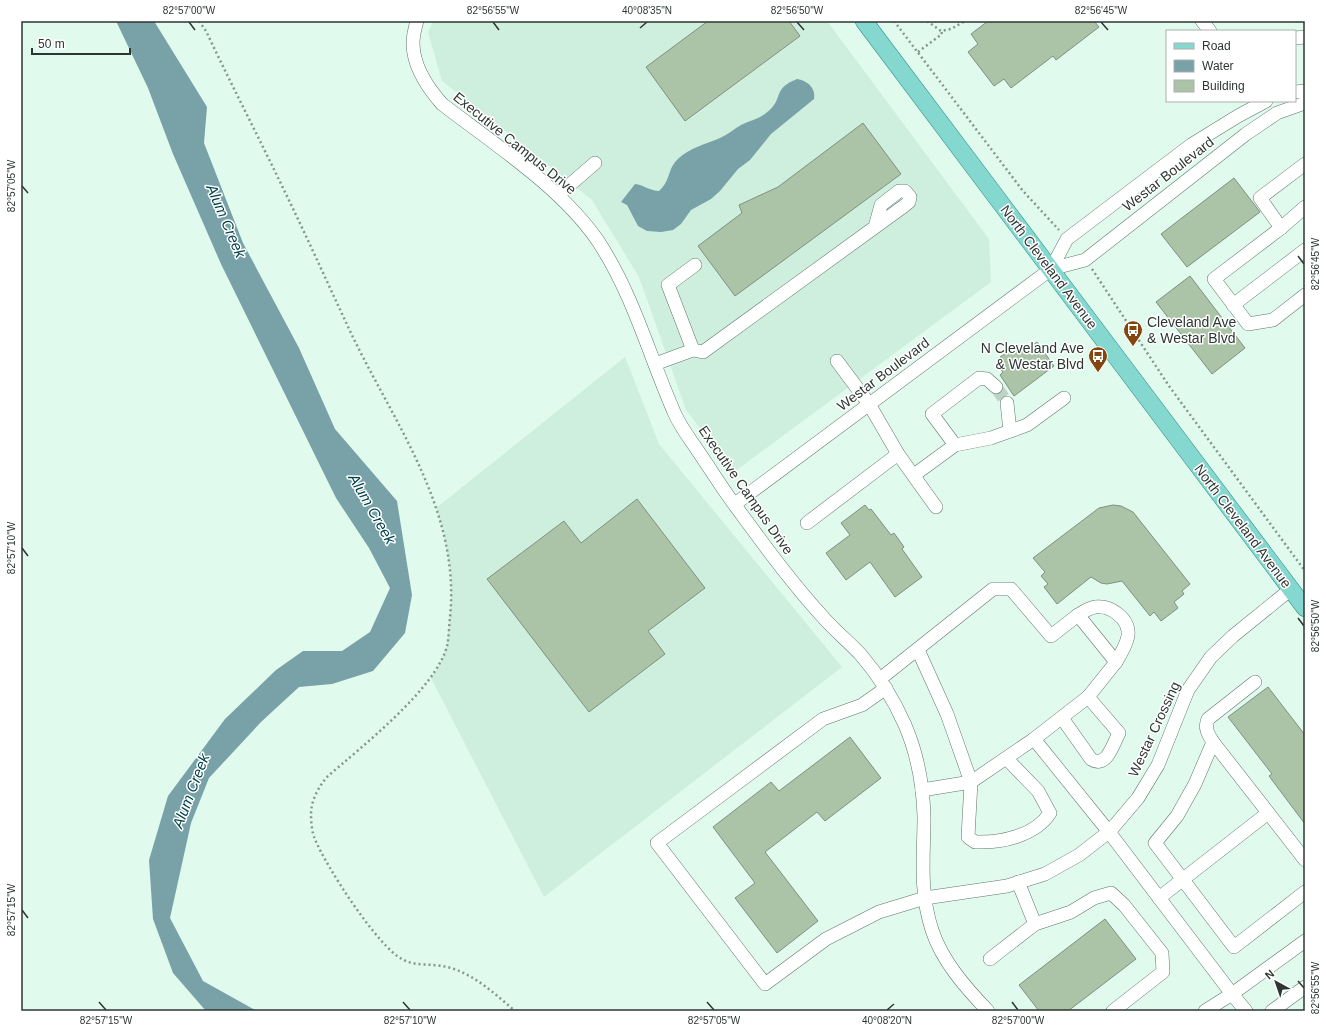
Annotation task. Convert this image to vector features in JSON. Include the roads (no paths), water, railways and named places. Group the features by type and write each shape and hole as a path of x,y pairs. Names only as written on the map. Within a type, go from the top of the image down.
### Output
{"main road":[{"name":"North Cleveland Avenue","path":"864,21 1305,608"}],"street":[{"name":"Executive Campus Drive","path":"416,21 413,43 421,73 430,90 442,104 558,195 580,218 614,265 628,293 678,421 761,542 822,616 862,656 883,684 906,727 915,755 922,790 924,817 922,869 925,898 933,932 952,969 969,991 988,1011"},
{"path":"1202,21 1209,30"},
{"name":"Westar Boulevard","path":"1051,269 1067,239 1190,145 1264,102"},
{"name":"Westar Boulevard","path":"734,504 1051,269 1085,260 1246,134 1276,113 1305,102"},
{"path":"558,195 596,163"},
{"path":"1281,228 1260,198 1305,164"},
{"path":"1305,207 1281,228 1214,279 1248,324 1273,320 1305,295"},
{"path":"655,364 693,350 703,352 875,227"},
{"path":"1233,304 1305,250"},
{"path":"693,350 668,285 695,265"},
{"path":"837,362 870,404 898,454 936,506"},
{"path":"955,445 932,414 978,378 988,379 996,387"},
{"path":"914,475 955,445 991,438 1026,425 1064,398"},
{"path":"1007,403 1010,431"},
{"path":"807,523 898,454"},
{"path":"883,684 918,650 993,589 1011,589 1051,636 1078,615 1093,607 1104,607 1113,610 1121,616 1128,634 1125,646 1116,662 1088,697 1062,718 1007,759 971,782 922,790"},
{"name":"Westar Crossing","path":"883,684 862,705 823,719 657,844 765,984 826,939 879,912 925,898 1007,886 1045,874 1079,855 1109,832 1138,798 1158,765 1188,690 1211,657 1233,636 1291,589"},
{"path":"1078,615 1116,662"},
{"path":"918,650 934,682 947,714 971,782 968,837 975,842 1007,839 1028,832 1043,823 1050,814 1038,791 1007,759"},
{"path":"1255,682 1208,719 1205,725 1206,731 1305,860"},
{"path":"1062,718 1091,758 1096,762 1102,761 1106,758 1119,733 1088,697"},
{"path":"1034,739 1109,832 1246,1011"},
{"path":"1213,742 1194,784 1177,816 1155,843 1234,947 1305,892"},
{"path":"1159,898 1268,813"},
{"path":"1018,882 1035,924"},
{"path":"990,959 1035,924 1071,912 1094,898 1111,893 1124,905 1162,954 1163,972 1113,1011"},
{"path":"1205,1011 1304,944"},
{"path":"1272,1011 1305,987"}],"water":[{"name":"Alum Creek","path":"116,21 154,21 207,107 204,143 243,243 299,348 335,429 397,501 412,595 405,633 373,671 332,684 299,687 261,722 209,778 191,823 170,918 203,981 257,1011 206,1011 173,973 153,919 149,860 168,796 225,719 276,670 303,651 342,651 370,632 390,588 369,548 336,498 221,264 173,154 148,88"},
{"path":"797,79 808,83 814,92 814,99 771,134 750,160 738,169 720,191 711,199 691,210 681,224 673,230 661,232 647,231 638,226 627,205 621,202 635,184 659,191 666,183 672,166 679,158 693,149 723,137 741,125 763,115 772,108 781,90 789,83"}],"tunnel":[{"path":"996,387 1007,403"}],"place":[{"name":"Cleveland Ave & Westar Blvd","path":"1133,347"},
{"name":"N Cleveland Ave & Westar Blvd","path":"1098,373"}]}
